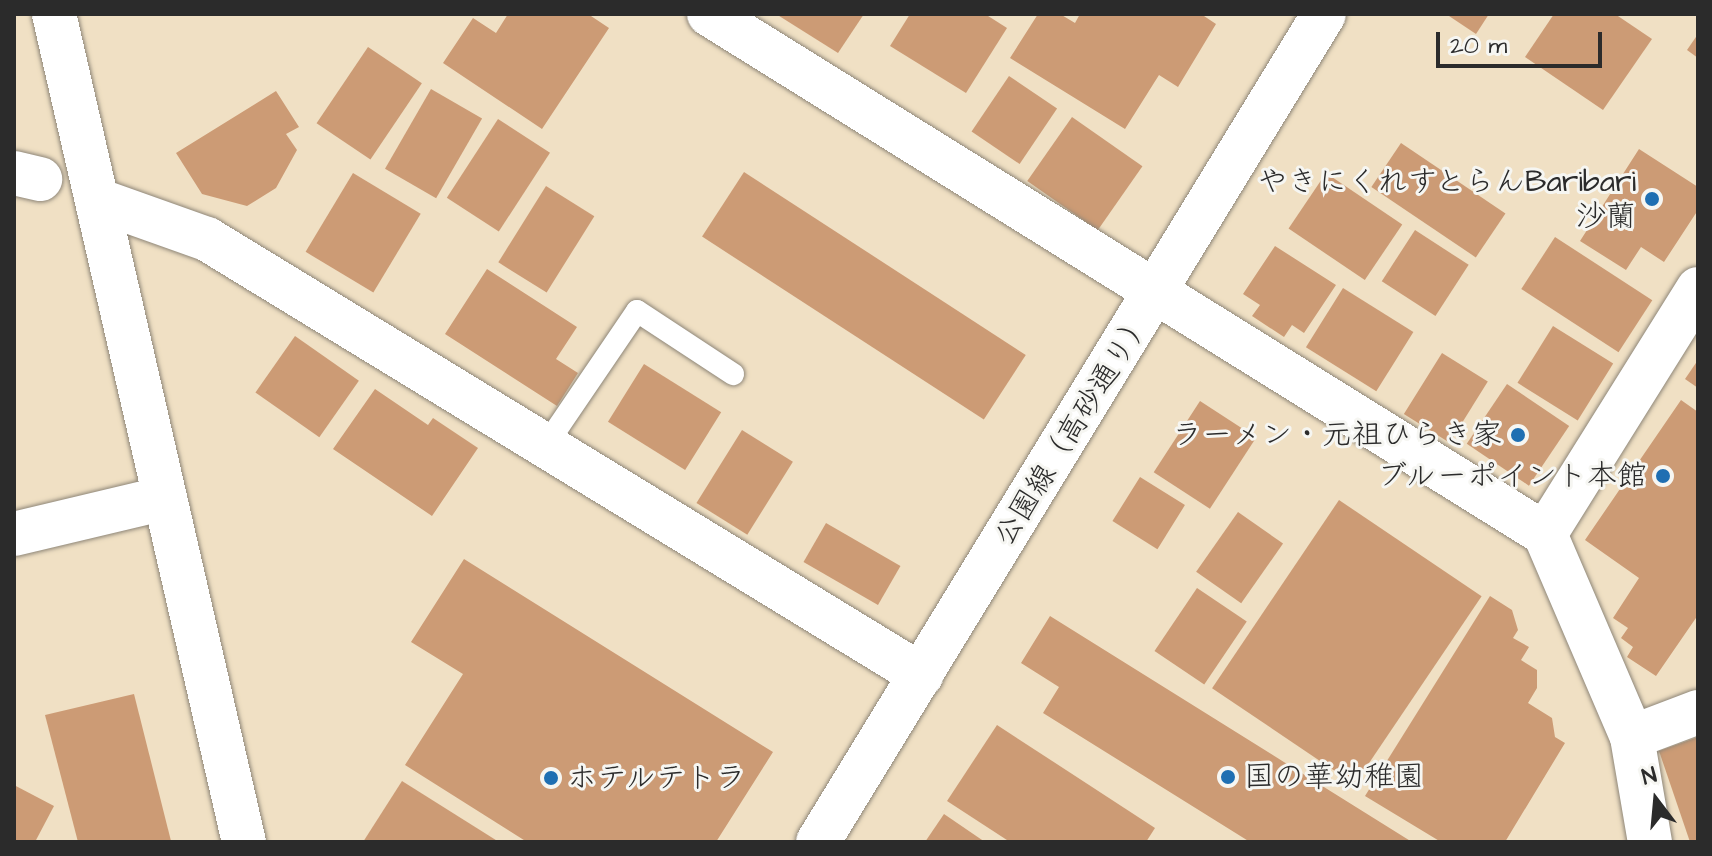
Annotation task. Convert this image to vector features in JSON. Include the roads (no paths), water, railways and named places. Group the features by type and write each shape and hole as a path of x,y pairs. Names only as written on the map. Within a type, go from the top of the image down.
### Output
{"street":[{"path":"54,14 100,201 244,842"},
{"path":"709,14 1156,296 1545,534 1632,737 1650,842"},
{"name":"公園線（高砂通り）","path":"818,842 1156,296 1320,15"},
{"path":"100,201 207,239 921,675"},
{"path":"1545,534 1698,289"},
{"path":"14,534 165,498"},
{"path":"1632,737 1698,712"}],"lane":[{"path":"546,445 637,311 733,374"}],"place":[{"name":"やきにくれすとらんBaribari 沙蘭","path":"1652,199"},
{"name":"ラーメン・元祖ひらき家","path":"1518,435"},
{"name":"ブルーポイント本館","path":"1663,476"},
{"name":"国の華幼稚園","path":"1228,777"},
{"name":"ホテルテトラ","path":"551,778"}]}
